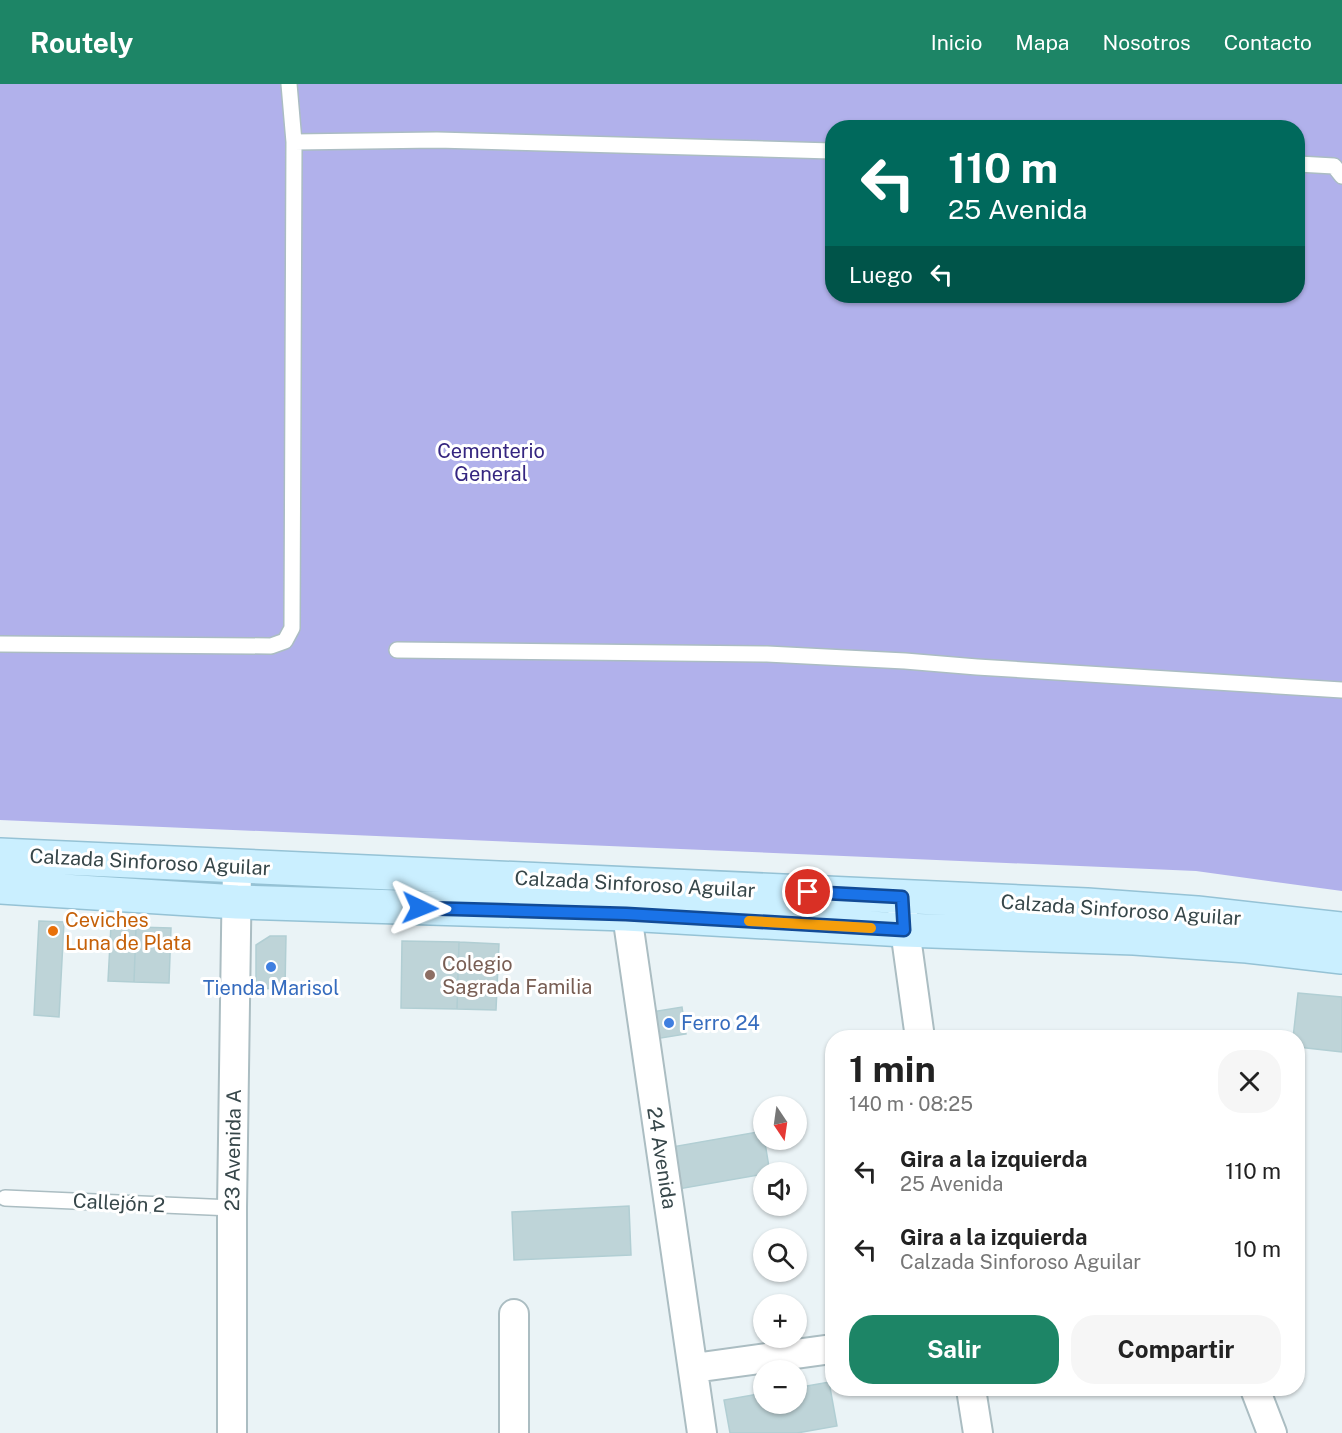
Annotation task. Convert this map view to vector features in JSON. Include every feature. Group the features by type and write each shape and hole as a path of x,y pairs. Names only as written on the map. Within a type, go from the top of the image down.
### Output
{"main road":[{"name":"Calzada Sinforoso Aguilar","path":"0,855 237,866 624,898 904,930 1134,938 1247,946 1342,957"},
{"name":"Calzada Sinforoso Aguilar","path":"0,887 237,902 902,897 1086,905 1197,913 1342,929"}],"street":[{"name":"23 Avenida A","path":"232,1433 232,1208 237,866"},
{"path":"902,897 904,930 919,1030"},
{"name":"24 Avenida","path":"624,898 702,1433"},
{"path":"514,1314 514,1433"},
{"path":"694,1368 825,1350"},
{"path":"972,1396 978,1433"},
{"path":"1258,1396 1268,1432"}],"lane":[{"path":"0,644 270,646 285,641 292,628 294,142 289,84"},
{"path":"294,142 437,140 825,151"},
{"path":"1305,164 1334,166 1342,176"},
{"path":"397,650 767,654 1342,690"},
{"name":"Callejón 2","path":"5,1198 232,1208"}],"green space":[{"name":"Cementerio General","path":"0,84 1342,84 1342,891 1196,871 0,820"}],"building":[{"path":"39,921 64,922 59,1017 34,1015"},
{"path":"111,925 136,927 134,982 108,981"},
{"path":"136,927 171,928 169,983 134,982"},
{"name":"Tienda Marisol","path":"270,936 286,936 285,988 256,989 256,945"},
{"name":"Colegio Sagrada Familia","path":"402,941 459,942 457,1009 401,1008"},
{"path":"459,942 499,944 496,1010 457,1009"},
{"path":"1298,993 1342,997 1342,1052 1305,1048 1305,1030 1294,1030"},
{"name":"Ferro 24","path":"682,1007 686,1034 655,1039 651,1012"},
{"path":"753,1133 753,1150 766,1150 768,1162 753,1162 753,1176 673,1190 666,1148"},
{"path":"629,1206 631,1255 514,1260 512,1212"},
{"path":"825,1383 825,1396 832,1396 837,1426 797,1433 730,1433 724,1400 753,1395 753,1414 807,1414 807,1386"}],"slow traffic":[{"path":"749,921 871,928"}],"place":[{"name":"Ceviches Luna de Plata","path":"53,931"},
{"name":"Tienda Marisol","path":"271,967"},
{"name":"Colegio Sagrada Familia","path":"430,975"},
{"name":"Ferro 24","path":"669,1023"}],"route":[{"path":"420,908 626,914 904,930 902,897 808,892"}]}
